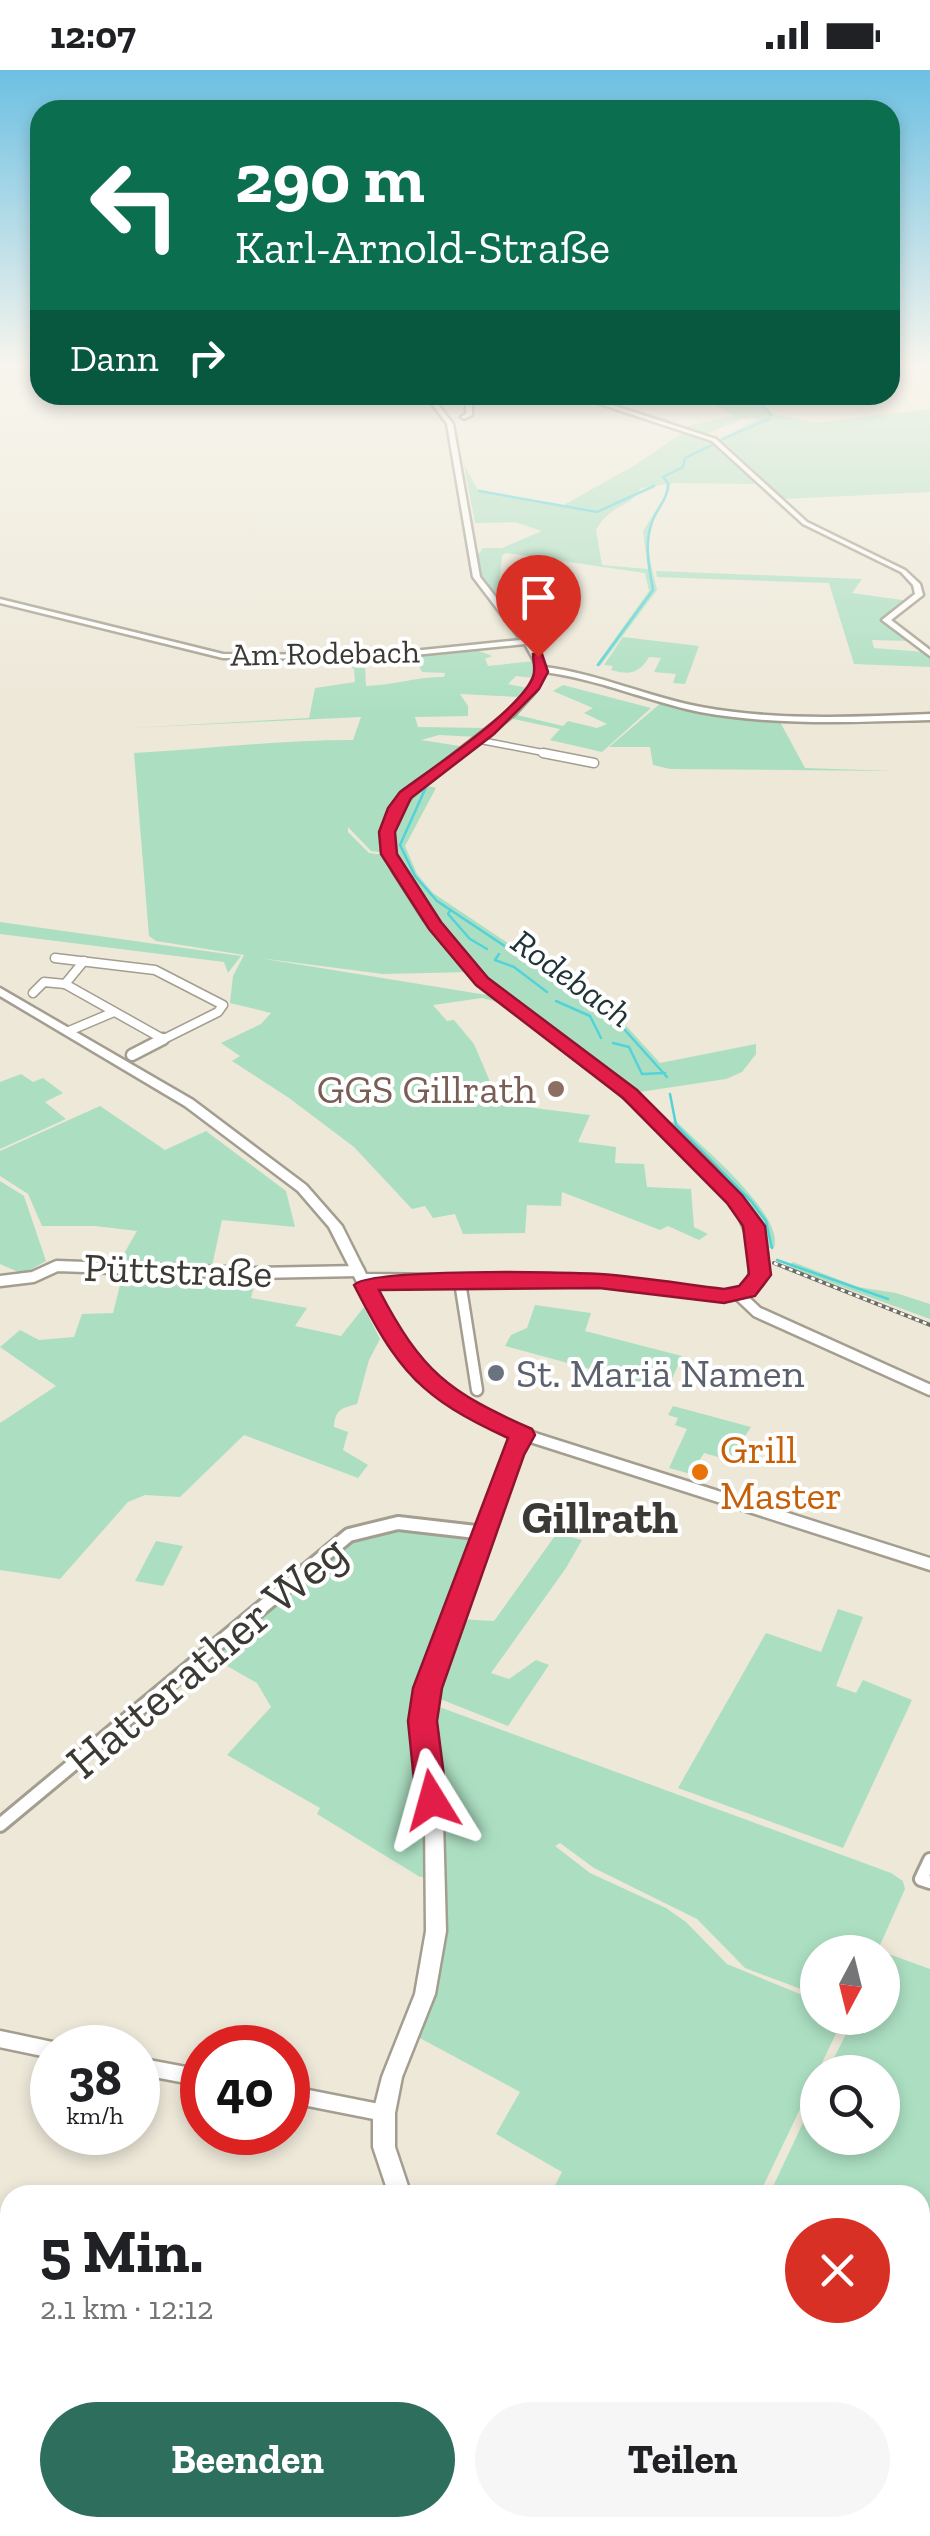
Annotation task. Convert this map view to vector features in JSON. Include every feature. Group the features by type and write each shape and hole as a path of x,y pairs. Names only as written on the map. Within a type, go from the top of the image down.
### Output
{"street":[{"path":"461,481 477,577 542,669 590,678 692,707 753,717 930,717"},
{"path":"759,481 805,523 910,576 920,595 886,620 930,654"},
{"name":"Am Rodebach","path":"0,601 189,650 232,656 374,657 526,642"},
{"path":"362,1278 599,1281 718,1296 738,1294 758,1281 760,1254 747,1216 702,1164 630,1094 482,982 421,906 390,856 387,832 396,808 431,775 478,740 534,686 542,669"},
{"path":"478,740 594,763"},
{"path":"55,958 155,970 222,1004 218,1012 132,1055"},
{"path":"64,984 84,961"},
{"path":"32,994 44,982 64,984 163,1039"},
{"path":"0,991 188,1103 302,1188 329,1217 396,1345 422,1377 466,1409 523,1435 930,1564"},
{"path":"69,1031 114,1012"},
{"name":"Püttstraße","path":"0,1281 33,1277 58,1266 362,1278"},
{"path":"460,1282 477,1390"},
{"path":"738,1294 765,1316 930,1390"},
{"path":"397,2185 384,2147 384,2113 392,2077 425,1994 435,1943 434,1820 423,1721 426,1696 512,1455 523,1435"},
{"name":"Hatterather Weg","path":"0,1826 349,1535 374,1524 396,1522 484,1533"},
{"path":"926,1881 930,1860"},
{"path":"0,2040 30,2046"},
{"path":"310,2098 384,2113"}],"green space":[{"path":"467,481 473,481 477,489 562,506 606,481 761,484 671,483 666,498 650,528 649,554 657,590 600,666 596,665 649,591 645,573 506,553 502,556 498,597 487,587 477,564 476,550 479,554 483,548 502,548 542,531 515,522 475,523","holes":["667,484 665,496 643,531 648,569 602,565 596,530 602,521 641,488"]},
{"path":"762,481 930,481 930,492 782,499"},
{"path":"656,571 862,579 852,593 909,601 883,619 908,641 872,640 874,648 924,652 930,656 930,667 854,664 829,583 657,577"},
{"path":"623,637 699,646 685,684 673,683 676,674 654,672 661,658 649,657 641,667 628,673 604,665"},
{"path":"474,649 492,656 485,659 488,666 535,661 535,678 516,676 508,684 527,688 519,697 460,694 468,706 468,716 415,717 418,727 487,728 477,737 439,735 421,740 466,747 420,784 436,788 405,846 417,874 433,893 618,1017 660,1063 756,1044 756,1054 742,1072 726,1079 633,1093 485,979 447,934 393,854 371,851 348,827 348,832 369,853 386,855 397,877 470,972 383,974 259,958 493,996 502,1003 482,998 433,1005 447,1021 454,1020 474,1044 497,1098 503,1104 590,1115 578,1142 616,1147 615,1163 644,1164 647,1187 691,1189 694,1227 708,1234 699,1240 668,1226 660,1230 562,1192 561,1206 527,1205 525,1233 463,1234 455,1214 433,1218 425,1206 412,1209 354,1147 232,1061 240,1056 221,1043 261,1024 271,1013 230,1003 233,976 244,955 156,941 149,936 134,753 353,740 361,717 131,728 309,718 315,688 355,682 354,669 340,661 222,657 383,658 365,667 366,686 444,677 445,673 422,672 413,655"},
{"path":"563,685 651,708 602,752 550,740 560,729 509,718 513,714 563,726 568,721 597,728 607,724 584,713 593,708 553,691"},
{"path":"662,702 779,720 805,768 894,771 670,769 653,765 650,747 609,747"},
{"path":"0,922 241,956 228,973 224,962 0,934"},
{"path":"21,1074 33,1082 43,1078 63,1093 45,1102 66,1119 0,1149 0,1082"},
{"path":"100,1106 165,1150 206,1131 286,1191 295,1227 222,1220 212,1266 118,1264 137,1231 42,1226 28,1194 0,1176 0,1151"},
{"path":"676,1121 754,1199 774,1234 774,1248 767,1248 762,1229 741,1195 669,1123"},
{"path":"0,1181 24,1196 46,1261 23,1274 0,1264"},
{"path":"793,1262 858,1287 930,1304 930,1319 787,1267"},
{"path":"123,1273 256,1277 251,1298 307,1308 295,1326 341,1336 364,1307 380,1339 369,1360 357,1404 340,1411 334,1427 348,1432 343,1450 368,1465 358,1478 244,1435 180,1497 145,1495 128,1502 60,1579 0,1570 0,1423 56,1386 0,1347 20,1330 39,1340 74,1337 82,1314 113,1313"},
{"path":"535,1305 591,1313 585,1331 682,1356 667,1390 505,1346 511,1335 527,1328"},
{"path":"673,1406 751,1427 729,1460 704,1453 691,1474 669,1468 687,1429 675,1425 678,1418 668,1415"},
{"path":"384,1527 473,1534 477,1539 427,1672 431,1877 420,1877 317,1814 320,1808 227,1755 271,1707 257,1683 213,1658 315,1567"},
{"path":"557,1533 582,1540 491,1673 509,1679 536,1660 549,1665 508,1726 430,1695 458,1619 494,1621"},
{"path":"156,1541 183,1546 163,1586 135,1581"},
{"path":"838,1609 863,1617 836,1686 856,1693 863,1680 912,1700 843,1848 678,1788 766,1633 821,1652"},
{"path":"434,1705 891,1873 903,1881 905,1889 885,1935 800,1935 800,1989 745,1968 697,1919 594,1868 560,1843 555,1846 590,1873 666,1908 686,1922 727,1964 800,1994 800,2035 835,2035 826,2055 800,2055 800,2109 764,2185 555,2185 562,2172 496,2134 520,2092 418,2037 431,2001 429,1707"},
{"path":"900,1958 930,1969 930,2185 774,2185 800,2129 800,2155 900,2155 900,2055 836,2055 846,2035 900,2035"}],"waterway":[{"name":"Rodebach","path":"598,665 653,590 648,539 668,484"},
{"path":"479,491 597,512 654,486"},
{"name":"Rodebach","path":"426,787 400,845 415,876 437,901 615,1019 663,1073"},
{"name":"Rodebach","path":"450,911 448,914 470,939 487,949"},
{"name":"Rodebach","path":"499,954 495,960 514,967 547,992"},
{"name":"Rodebach","path":"556,1001 590,1016 601,1038"},
{"name":"Rodebach","path":"613,1043 629,1047 642,1074 663,1073"},
{"name":"Rodebach","path":"663,1073 667,1077"},
{"name":"Rodebach","path":"670,1094 676,1125 751,1201 766,1221 772,1248"},
{"name":"Rodebach","path":"777,1260 888,1299"}],"railway":[{"path":"774,1263 930,1325"}],"place":[{"name":"GGS Gillrath","path":"556,1089"},
{"name":"St. Mariä Namen","path":"496,1373"},
{"name":"Grill Master","path":"700,1472"}],"district":[{"name":"Gillrath","path":"600,1517"}],"route":[{"path":"432,1800 424,1757 426,1696 514,1448 523,1435 466,1409 422,1377 396,1345 365,1285 407,1281 599,1281 724,1296 753,1286 761,1265 754,1226 735,1199 630,1094 482,982 435,925 389,854 387,832 396,808 406,795 504,718 538,682 542,672 538,657"}]}
